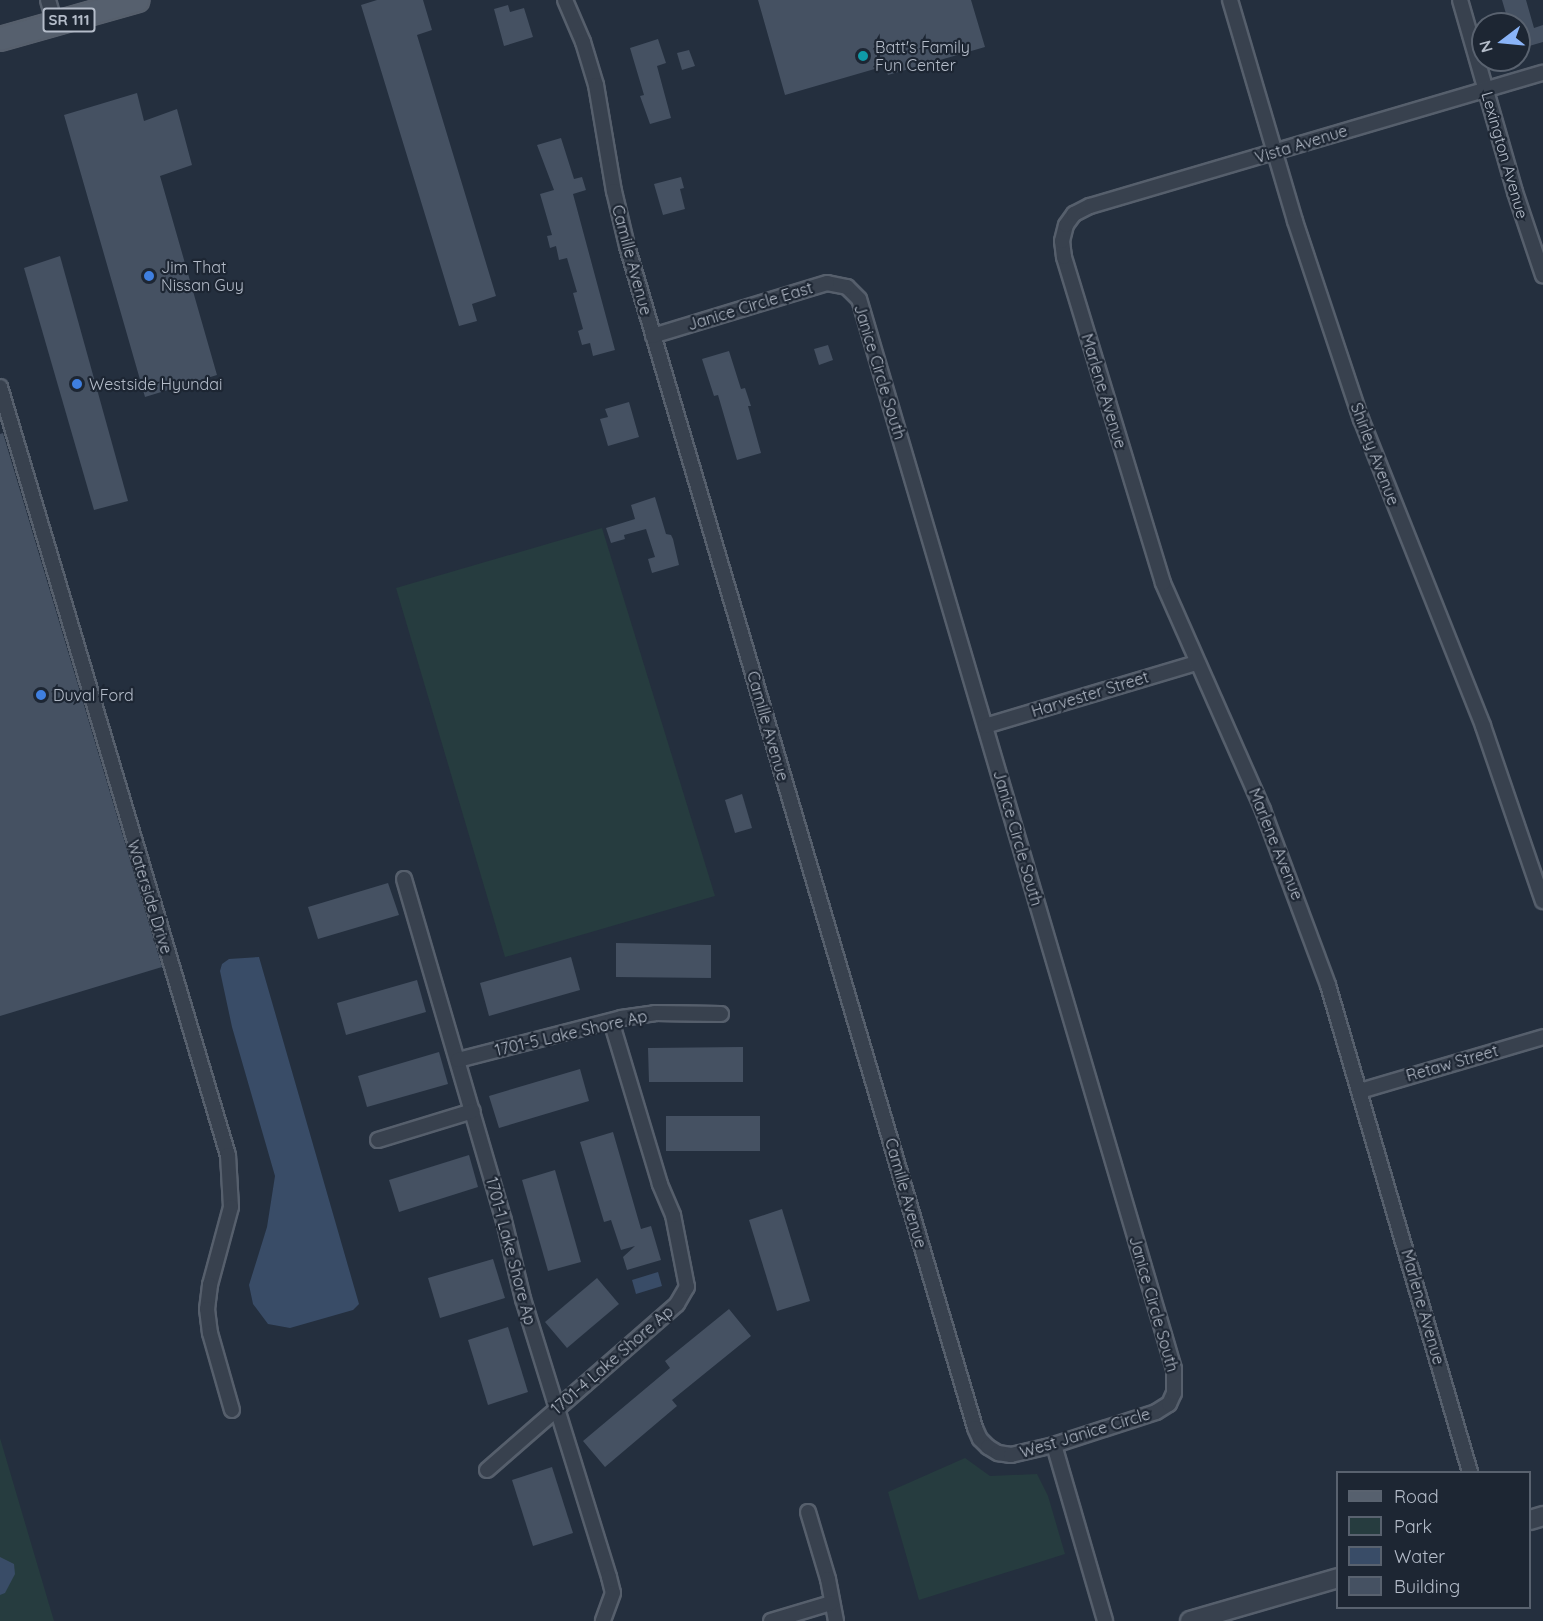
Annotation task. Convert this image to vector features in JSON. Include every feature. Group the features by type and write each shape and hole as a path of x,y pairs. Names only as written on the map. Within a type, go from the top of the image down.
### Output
{"main road":[{"name":"SR 111","path":"0,39 138,0"}],"street":[{"path":"48,0 55,24"},
{"name":"Camille Avenue","path":"566,0 583,42 596,85 614,191 653,336 975,1428 980,1439 988,1448"},
{"name":"Shirley Avenue","path":"1230,0 1273,152 1361,419 1483,726 1543,901"},
{"name":"Lexington Avenue","path":"1460,0 1515,192 1543,275"},
{"name":"Vista Avenue","path":"1065,225 1074,214 1090,206 1543,73"},
{"name":"Marlene Avenue","path":"1065,225 1062,241 1064,257 1149,543 1196,663 1258,800 1306,919 1360,1091 1469,1471"},
{"name":"Janice Circle East","path":"653,336 827,283 847,287"},
{"name":"Janice Circle South","path":"847,287 859,299 1174,1368 1174,1393"},
{"name":"Waterside Drive","path":"0,387 228,1155 231,1207 210,1285 207,1309 210,1333 232,1410"},
{"name":"Harvester Street","path":"985,726 1196,663"},
{"name":"1701-1 Lake Shore Ap","path":"404,879 515,1258 523,1299 609,1577 612,1593 603,1621"},
{"name":"1701-5 Lake Shore Ap","path":"458,1060 611,1021 655,1013 721,1014"},
{"name":"1701-4 Lake Shore Ap","path":"487,1470 678,1304 687,1287 673,1215 660,1184 611,1021"},
{"name":"Retaw Street","path":"1360,1091 1543,1037"},
{"path":"378,1140 473,1111"},
{"name":"West Janice Circle","path":"988,1448 1011,1455 1054,1445 1156,1412 1169,1404 1174,1393"},
{"path":"1054,1445 1105,1621"},
{"path":"808,1512 828,1579 836,1621"},
{"path":"1190,1621 1336,1579"},
{"path":"771,1621 831,1603"}],"green space":[{"path":"602,528 715,896 505,957 396,588"},
{"path":"0,1438 46,1594 54,1621 0,1621"},
{"path":"965,1458 990,1476 1037,1474 1048,1496 1065,1554 919,1600 888,1492"}],"water":[{"path":"259,957 359,1304 353,1310 290,1328 268,1324 253,1304 249,1285 267,1227 275,1176 232,1027 220,971 222,964 229,959"},
{"path":"658,1272 662,1286 636,1294 632,1280"},
{"path":"0,1557 14,1564 15,1574 5,1593 0,1595"}],"building":[{"path":"377,0 423,0 432,30 417,35 496,296 472,304 477,321 459,326 361,5"},
{"name":"Batt's Family Fun Center","path":"758,0 971,0 985,47 888,75 885,66 785,95"},
{"path":"1502,0 1526,0 1529,12 1506,12"},
{"path":"508,5 510,12 524,8 533,37 504,46 494,9"},
{"path":"1531,18 1534,28 1543,25 1543,42 1531,46"},
{"path":"658,39 666,63 657,66 671,118 650,124 640,96 644,95 630,48"},
{"path":"689,50 695,66 682,70 677,53"},
{"name":"Jim That Nissan Guy","path":"137,93 144,121 177,109 192,165 160,176 217,375 145,397 64,115"},
{"path":"561,138 574,179 582,177 586,190 573,194 615,350 593,356 590,343 582,345 578,331 583,329 573,293 577,292 567,258 559,260 556,246 550,248 547,236 552,235 540,194 554,190 537,145"},
{"path":"681,177 684,188 680,189 685,209 663,215 654,184"},
{"name":"Westside Hyundai","path":"60,256 128,501 94,510 24,268"},
{"path":"828,345 833,360 819,365 814,349"},
{"path":"729,351 741,389 745,388 751,406 748,406 761,453 737,460 718,395 714,396 702,359"},
{"path":"629,402 639,437 608,446 600,419 608,417 605,409"},
{"name":"Duval Ford","path":"3,433 162,967 0,1016 0,434"},
{"path":"655,497 666,534 671,535 673,539 679,565 652,573 648,559 655,557 646,529 624,535 625,539 611,543 606,528 635,519 631,505"},
{"path":"742,794 752,828 735,833 725,800"},
{"path":"388,883 399,915 318,939 308,907"},
{"path":"616,943 711,945 711,978 616,977"},
{"path":"571,957 580,990 489,1016 480,983"},
{"path":"417,980 426,1012 346,1035 337,1003"},
{"path":"743,1047 743,1082 649,1082 648,1048"},
{"path":"439,1052 448,1084 367,1107 358,1076"},
{"path":"580,1069 589,1101 499,1128 489,1096"},
{"path":"666,1116 760,1116 760,1151 666,1151"},
{"path":"613,1132 641,1229 651,1226 661,1260 627,1270 623,1257 635,1246 621,1250 611,1220 604,1222 580,1142"},
{"path":"469,1155 478,1187 399,1212 389,1180"},
{"path":"555,1170 581,1262 548,1271 522,1180"},
{"path":"782,1209 810,1301 777,1311 749,1220"},
{"path":"493,1259 505,1298 440,1318 428,1278"},
{"path":"597,1278 619,1304 567,1348 545,1322"},
{"path":"729,1309 751,1336 672,1400 677,1406 605,1467 583,1441 670,1368 665,1361"},
{"path":"508,1327 528,1392 488,1405 468,1340"},
{"path":"552,1467 573,1533 533,1546 512,1480"}],"place":[{"name":"Batt's Family Fun Center","path":"863,56"},
{"name":"Jim That Nissan Guy","path":"149,276"},
{"name":"Westside Hyundai","path":"77,384"},
{"name":"Duval Ford","path":"41,695"}]}
